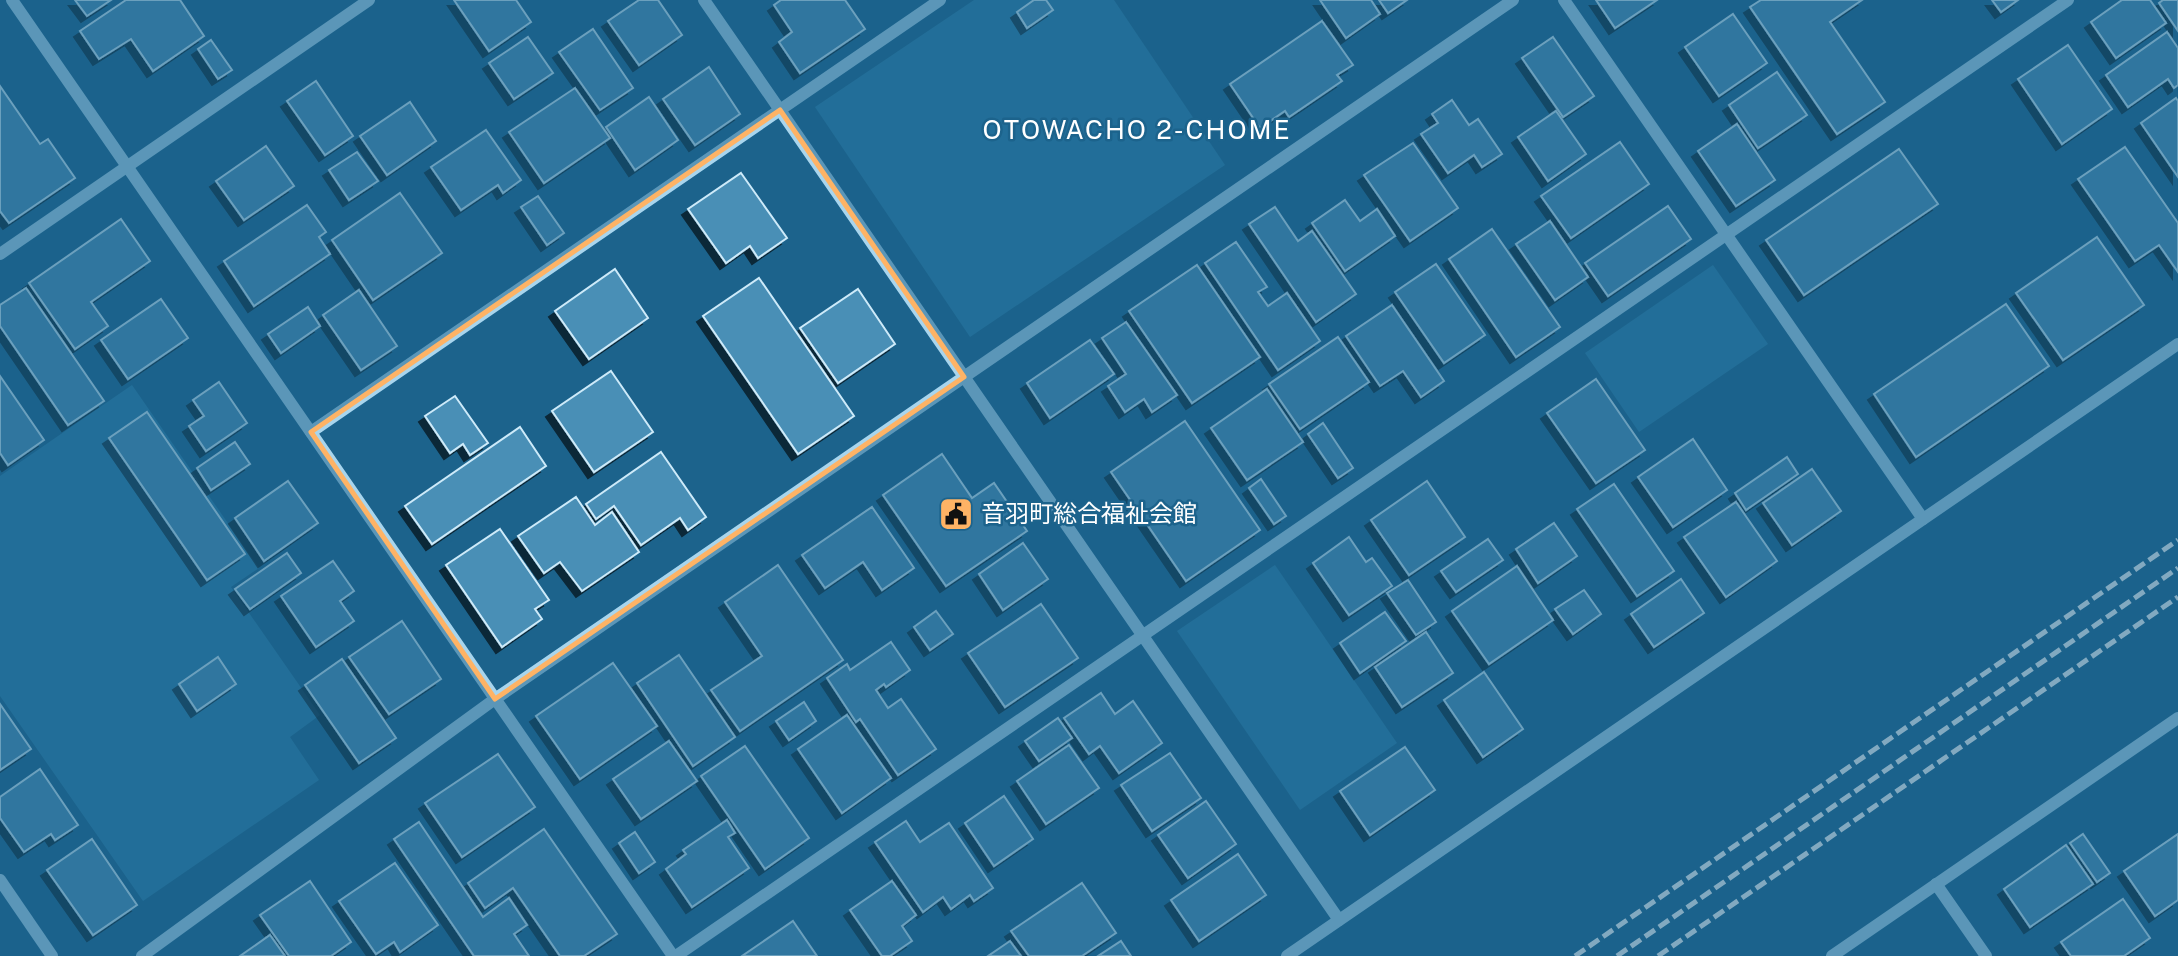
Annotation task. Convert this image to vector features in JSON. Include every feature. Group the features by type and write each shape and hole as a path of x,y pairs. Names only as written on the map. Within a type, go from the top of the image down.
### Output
{"street":[{"path":"12,0 674,956 2068,0"},
{"path":"0,254 369,0"},
{"path":"704,0 1339,920"},
{"path":"311,432 940,0"},
{"path":"142,956 495,699 1513,0"},
{"path":"1564,0 1923,519"},
{"path":"1287,956 2178,344"},
{"path":"1832,956 2178,718"},
{"path":"0,880 52,956"},
{"path":"1936,884 1986,956"}],"highlighted area":[{"path":"780,110 964,377 495,699 311,432"}],"shaded area":[{"path":"974,0 1114,0 1225,165 970,337 815,107"},
{"path":"1713,265 1768,344 1639,432 1585,353"},
{"path":"132,385 259,568 231,587 320,715 290,737 319,780 143,901 0,696 0,476"},
{"path":"1275,565 1397,743 1300,810 1177,631"}],"building":[{"path":"75,0 111,0 87,16"},
{"path":"126,0 180,0 204,36 153,71 131,39 99,59 80,31"},
{"path":"454,0 516,0 531,22 489,51"},
{"path":"639,0 658,0 682,35 639,65 608,21"},
{"path":"781,0 845,0 865,29 800,73 779,42 792,32 774,5"},
{"path":"1034,0 1046,0 1053,10 1027,28 1017,12"},
{"path":"1320,0 1371,0 1380,14 1346,38"},
{"path":"1379,0 1407,0 1388,13"},
{"path":"1596,0 1657,0 1615,28"},
{"path":"1761,0 1862,0 1830,22 1885,102 1837,134 1750,7"},
{"path":"1992,0 2018,0 2001,12"},
{"path":"2122,0 2150,0 2166,23 2116,58 2091,22"},
{"path":"2163,0 2178,0 2178,31 2159,3"},
{"path":"1733,14 1767,63 1719,96 1685,47"},
{"path":"1322,21 1353,65 1337,75 1342,81 1289,117 1285,111 1260,128 1230,84"},
{"path":"593,29 633,88 600,110 559,52"},
{"path":"2167,32 2178,48 2178,85 2174,88 2168,79 2128,107 2106,75"},
{"path":"528,37 553,73 514,99 489,63"},
{"path":"1553,37 1594,96 1563,117 1522,58"},
{"path":"211,40 232,70 218,79 198,49"},
{"path":"2068,45 2112,109 2062,144 2018,79"},
{"path":"709,67 740,114 695,145 663,99"},
{"path":"1777,72 1807,115 1758,148 1729,105"},
{"path":"316,81 353,136 325,155 287,101"},
{"path":"0,86 40,144 48,139 75,178 9,223 0,211"},
{"path":"575,88 610,138 544,183 509,132"},
{"path":"649,97 678,140 635,170 606,127"},
{"path":"2176,98 2178,101 2178,177 2141,123"},
{"path":"1452,100 1469,125 1478,119 1502,154 1482,167 1474,155 1448,173 1421,134 1438,123 1432,114"},
{"path":"410,102 436,141 387,175 360,136"},
{"path":"1556,111 1586,154 1548,181 1518,137"},
{"path":"1737,124 1775,180 1736,206 1698,151"},
{"path":"486,130 521,180 503,193 498,185 461,210 431,167"},
{"path":"1620,142 1649,184 1571,238 1541,196"},
{"path":"1413,143 1458,208 1410,241 1364,175"},
{"path":"266,146 294,186 244,220 216,181"},
{"path":"2125,147 2178,223 2178,272 2159,245 2135,261 2078,179"},
{"path":"1899,149 1938,204 1804,295 1766,240"},
{"path":"357,152 378,181 349,200 329,170"},
{"path":"741,173 787,238 758,258 750,246 726,263 688,209"},
{"path":"400,193 442,253 373,300 332,240"},
{"path":"538,196 564,233 547,245 521,207"},
{"path":"1345,200 1360,221 1377,209 1395,236 1345,271 1312,223"},
{"path":"307,205 326,232 319,237 330,254 254,306 224,261"},
{"path":"1668,206 1691,239 1608,296 1585,263"},
{"path":"1275,207 1298,241 1312,231 1356,294 1316,322 1249,224"},
{"path":"121,219 150,261 91,302 108,326 75,349 29,283"},
{"path":"1550,221 1588,277 1555,300 1516,244"},
{"path":"1492,229 1560,327 1516,357 1449,259"},
{"path":"2097,237 2144,305 2063,360 2016,293"},
{"path":"1236,242 1267,287 1258,292 1268,306 1287,293 1320,341 1278,370 1205,263"},
{"path":"1436,264 1485,335 1444,363 1395,292"},
{"path":"1197,265 1260,357 1192,403 1129,311"},
{"path":"615,269 648,318 589,359 555,311"},
{"path":"759,278 854,416 798,454 703,316"},
{"path":"26,288 104,401 68,425 0,326 0,305"},
{"path":"858,289 895,344 838,383 800,328"},
{"path":"359,290 397,346 361,370 323,315"},
{"path":"161,299 188,338 128,379 101,340"},
{"path":"2006,304 2049,366 1916,457 1874,394"},
{"path":"1392,305 1444,381 1421,397 1403,371 1380,386 1346,336"},
{"path":"308,307 320,326 281,353 268,334"},
{"path":"1126,322 1177,395 1152,412 1144,399 1125,412 1108,386 1126,374 1102,338"},
{"path":"1338,337 1369,382 1300,429 1269,384"},
{"path":"1090,340 1114,374 1050,418 1027,383"},
{"path":"611,371 653,432 594,472 552,411"},
{"path":"0,376 44,440 8,465 0,453"},
{"path":"1596,379 1645,450 1596,483 1547,413"},
{"path":"219,382 247,423 206,451 189,426 204,416 193,400"},
{"path":"1267,389 1303,442 1247,480 1211,428"},
{"path":"455,396 488,443 470,455 463,444 450,453 425,416"},
{"path":"147,412 245,554 207,580 109,438"},
{"path":"1185,421 1260,530 1186,581 1111,472"},
{"path":"1323,423 1353,468 1338,478 1308,434"},
{"path":"520,427 546,466 432,544 405,506"},
{"path":"1693,439 1727,490 1673,527 1638,477"},
{"path":"235,442 250,464 211,490 197,468"},
{"path":"661,452 706,517 688,530 680,518 641,545 614,506 596,519 586,504"},
{"name":"音羽町総合福祉会館","path":"942,454 972,498 994,483 1027,531 946,586 883,495"},
{"path":"1787,457 1798,474 1746,510 1735,493"},
{"path":"1812,469 1841,511 1792,545 1763,503"},
{"path":"1261,479 1286,516 1274,524 1249,488"},
{"path":"288,481 318,523 264,561 235,518"},
{"path":"1427,481 1465,537 1409,575 1371,520"},
{"path":"1614,484 1674,571 1637,596 1577,509"},
{"path":"576,497 595,525 612,512 639,552 582,591 560,562 544,573 518,536"},
{"path":"1736,502 1777,561 1726,597 1684,537"},
{"path":"872,507 914,568 882,590 863,562 825,588 802,555"},
{"path":"1554,523 1577,556 1538,583 1516,549"},
{"path":"500,529 549,600 535,609 542,619 502,647 446,565"},
{"path":"1349,537 1366,562 1372,558 1392,586 1349,615 1313,563"},
{"path":"1488,539 1503,560 1456,592 1441,571"},
{"path":"1023,543 1048,579 1003,610 979,574"},
{"path":"287,553 301,573 250,609 235,589"},
{"path":"333,561 354,591 340,601 354,621 316,647 281,596"},
{"path":"778,565 843,660 740,731 711,690 762,656 725,602"},
{"path":"1517,566 1553,620 1489,664 1452,611"},
{"path":"1681,579 1704,613 1654,647 1631,614"},
{"path":"1408,580 1436,622 1416,635 1387,593"},
{"path":"1584,590 1601,614 1573,634 1555,609"},
{"path":"1041,604 1078,658 1005,707 968,653"},
{"path":"936,611 953,634 930,650 914,627"},
{"path":"1385,612 1406,641 1360,673 1340,643"},
{"path":"402,621 441,679 389,714 349,657"},
{"path":"1426,632 1453,673 1402,707 1375,667"},
{"path":"891,642 910,670 886,687 884,684 876,690 888,708 901,699 936,749 898,775 860,719 856,722 827,678 847,664 850,670"},
{"path":"679,655 735,737 693,766 637,683"},
{"path":"218,657 236,684 197,711 179,684"},
{"path":"342,659 396,738 359,763 305,685"},
{"path":"613,663 657,726 580,779 536,716"},
{"path":"1484,672 1523,729 1483,757 1444,700"},
{"path":"1101,693 1115,714 1133,701 1162,743 1119,773 1100,746 1089,754 1064,718"},
{"path":"804,702 816,721 789,740 776,721"},
{"path":"0,704 31,749 0,770"},
{"path":"847,715 891,778 842,813 798,749"},
{"path":"1058,718 1072,738 1039,761 1025,741"},
{"path":"669,741 697,781 641,819 613,779"},
{"path":"1069,745 1099,788 1046,824 1017,781"},
{"path":"745,746 809,838 765,869 701,776"},
{"path":"1405,747 1435,790 1370,835 1340,791"},
{"path":"1170,753 1201,798 1152,831 1121,785"},
{"path":"498,754 535,807 462,857 425,803"},
{"path":"40,769 78,825 55,840 51,834 24,852 0,818 0,797"},
{"path":"1004,796 1033,839 994,866 965,823"},
{"path":"1206,801 1236,844 1188,878 1158,835"},
{"path":"727,820 735,833 728,837 749,868 692,907 666,869 686,854 683,850"},
{"path":"906,821 920,842 949,823 993,888 974,901 970,895 951,909 943,897 923,912 875,842"},
{"path":"419,822 483,917 509,898 527,925 514,934 529,956 474,956 394,839"},
{"path":"544,829 617,934 584,956 560,956 513,888 485,908 468,883"},
{"path":"635,832 655,862 639,873 619,843"},
{"path":"2083,834 2110,873 2097,882 2070,843"},
{"path":"2178,834 2178,900 2155,916 2124,871"},
{"path":"92,839 137,905 93,935 47,870"},
{"path":"2066,845 2093,884 2030,927 2004,889"},
{"path":"1238,854 1266,895 1199,941 1171,900"},
{"path":"395,863 438,925 400,952 394,942 376,954 339,901"},
{"path":"310,881 351,942 331,956 289,956 260,915"},
{"path":"892,881 916,915 902,926 912,941 890,956 882,956 850,910"},
{"path":"1082,883 1116,933 1082,956 1029,956 1011,931"},
{"path":"2123,899 2150,938 2124,956 2071,956 2061,942"},
{"path":"793,921 817,956 742,956"},
{"path":"270,935 285,956 240,956"},
{"path":"1010,941 1021,956 988,956"},
{"path":"1121,941 1131,956 1098,956"}],"railway":[{"path":"1575,956 2178,540"},
{"path":"1617,956 2178,568"},
{"path":"1658,956 2178,597"}],"place":[{"name":"音羽町総合福祉会館","path":"956,514"}],"district":[{"name":"OTOWACHO 2-CHOME","path":"1137,130"}]}
